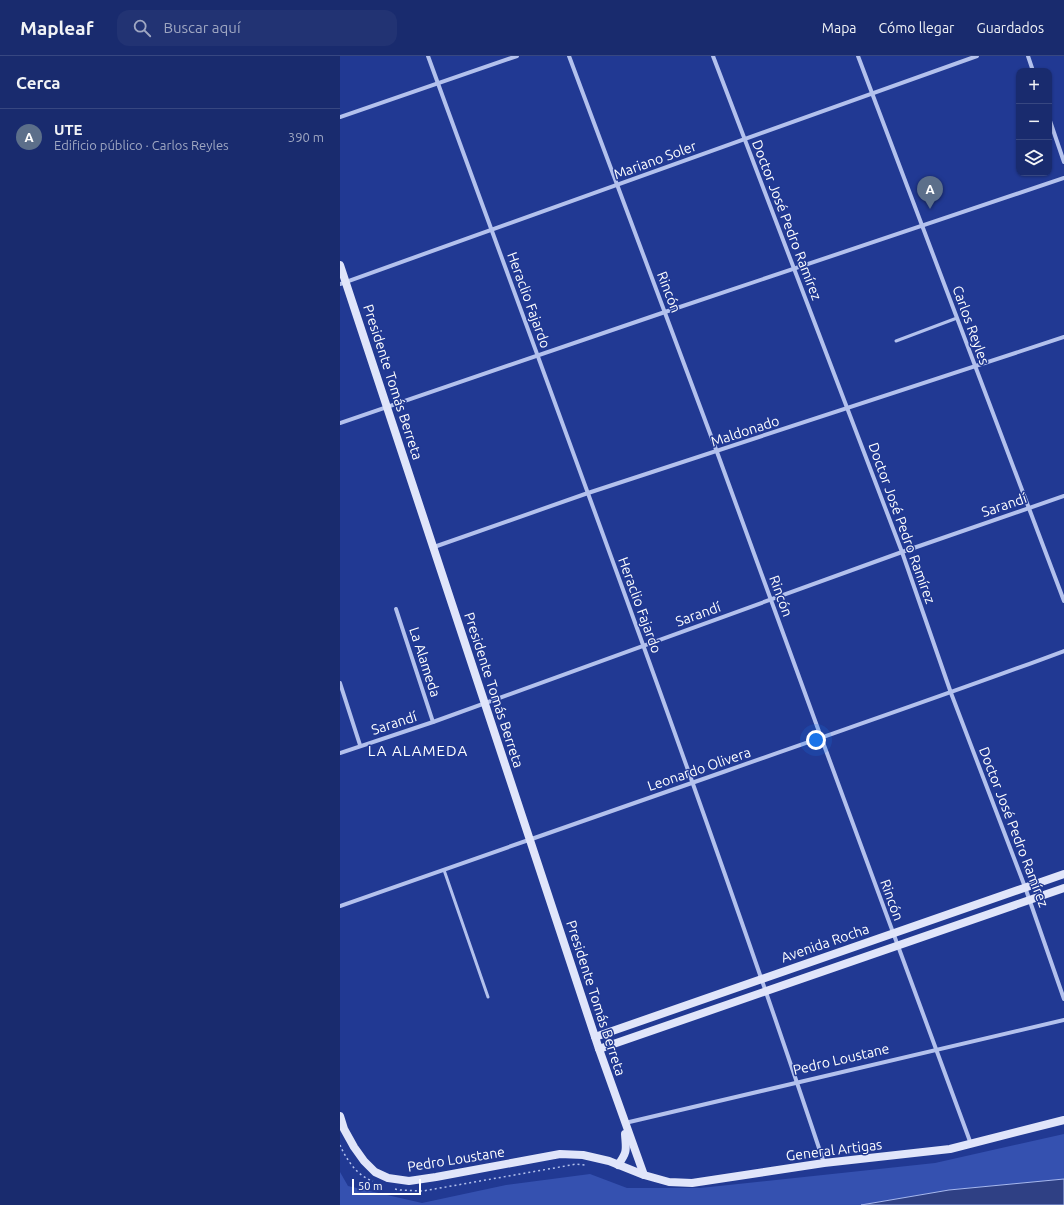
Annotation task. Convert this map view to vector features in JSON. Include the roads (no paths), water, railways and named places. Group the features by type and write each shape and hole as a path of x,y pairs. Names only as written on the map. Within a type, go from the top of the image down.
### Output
{"street":[{"name":"Heraclio Fajardo","path":"428,56 588,493 692,783 766,991 824,1163"},
{"path":"340,117 517,56"},
{"name":"Rincón","path":"569,56 717,452 897,946 971,1144"},
{"name":"Doctor José Pedro Ramírez","path":"713,56 902,552 951,693 1030,900 1064,999"},
{"name":"Carlos Reyles","path":"858,56 1064,601"},
{"name":"Mariano Soler","path":"343,283 977,56"},
{"path":"1028,56 1032,68"},
{"path":"1052,127 1064,162"},
{"path":"340,423 1064,178"},
{"name":"Presidente Tomás Berreta","path":"340,265 343,283 388,408 599,1049 644,1175"},
{"name":"Maldonado","path":"434,547 588,493 717,452 1064,337"},
{"name":"Sarandí","path":"340,753 485,704 770,599 1064,496"},
{"name":"La Alameda","path":"396,609 433,722"},
{"name":"Leonardo Olivera","path":"340,906 951,693 1064,651"},
{"path":"340,683 360,745"},
{"name":"Avenida Rocha","path":"595,1037 1064,874"},
{"name":"Avenida Rocha","path":"599,1049 1064,888"},
{"name":"Pedro Loustane","path":"625,1123 1064,1020"},
{"name":"Pedro Loustane","path":"340,1116 344,1129 364,1161 375,1172 388,1178 409,1181 560,1154 583,1155 608,1161"},
{"name":"General Artigas","path":"608,1161 644,1175 669,1182 692,1183 824,1163 930,1152 971,1144 1064,1120"},
{"name":"Presidente Tomás Berreta","path":"618,1165 626,1154 627,1149 625,1123"}],"lane":[{"path":"896,341 957,318"},
{"path":"444,870 488,997"}],"place":[{"name":"UTE","path":"930,209"}],"district":[{"name":"LA ALAMEDA","path":"418,751"}]}
